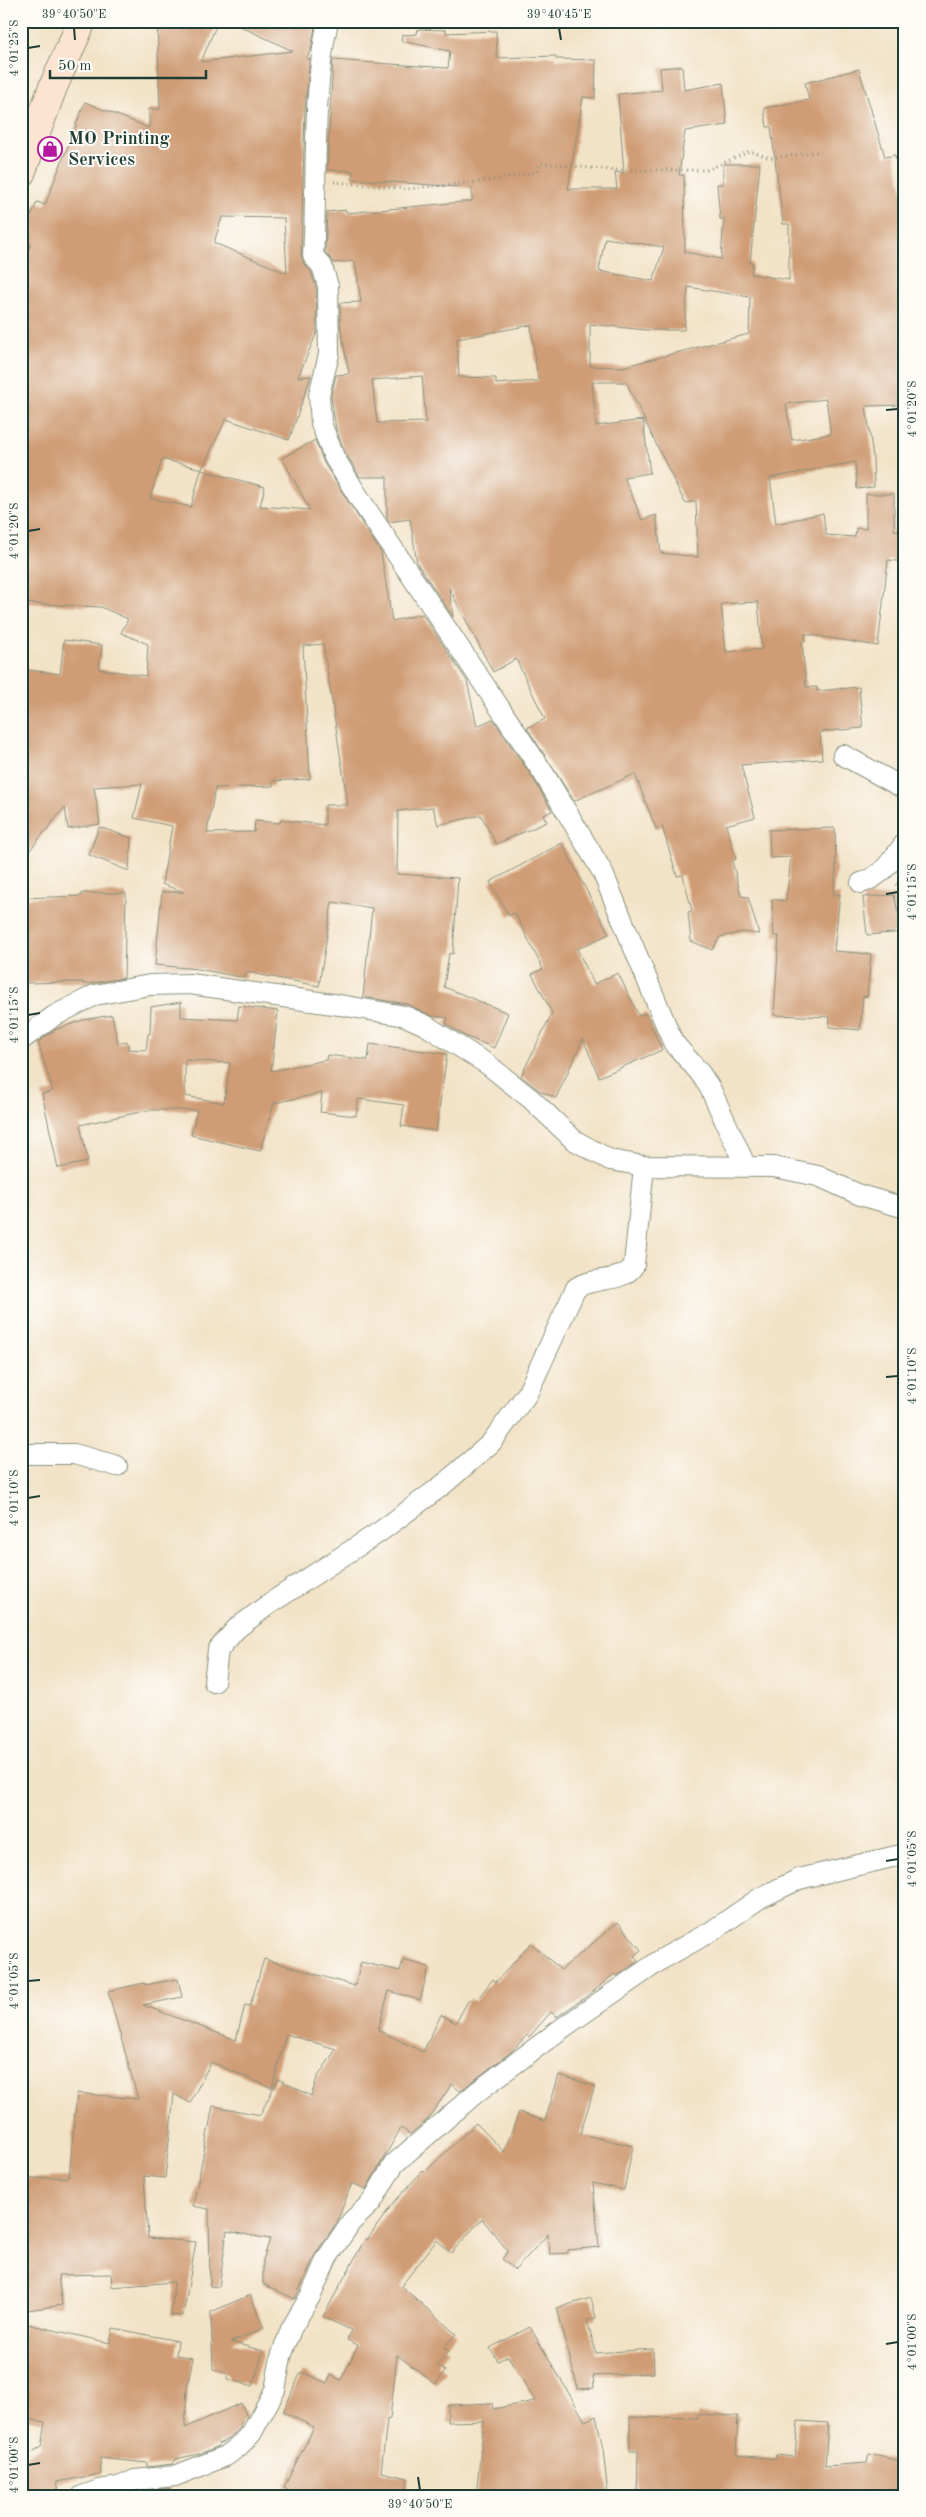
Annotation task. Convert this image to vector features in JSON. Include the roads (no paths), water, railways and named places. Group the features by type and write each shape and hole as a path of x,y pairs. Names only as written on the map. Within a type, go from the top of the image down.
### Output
{"main road":[{"path":"21,173 53,87 82,21"}],"street":[{"path":"328,21 323,42 316,121 314,180 314,258 322,266 328,295 329,354 319,394 321,423 334,456 361,501 544,774 602,871 673,1042 700,1073 710,1088 746,1167"},
{"path":"843,755 905,789"},
{"path":"861,883 876,877 886,869 905,843"},
{"path":"21,1040 54,1016 95,995 150,985 190,984 340,1004 405,1016 426,1024 487,1064 531,1099 574,1140 610,1160 644,1166 774,1167 818,1176 860,1195 905,1208"},
{"path":"214,1682 218,1650 236,1629 269,1604 381,1531 444,1484 491,1443 527,1394 576,1288 586,1282 623,1276 630,1272 634,1265 644,1166"},
{"path":"21,1454 74,1454 117,1466"},
{"path":"82,2496 99,2490 118,2487 135,2480 175,2476 226,2456 251,2434 275,2390 281,2357 291,2329 311,2295 327,2258 351,2222 371,2203 394,2164 476,2092 561,2029 662,1959 712,1931 760,1898 799,1879 905,1854"}],"place":[{"name":"MO Printing Services","path":"50,149"}]}
